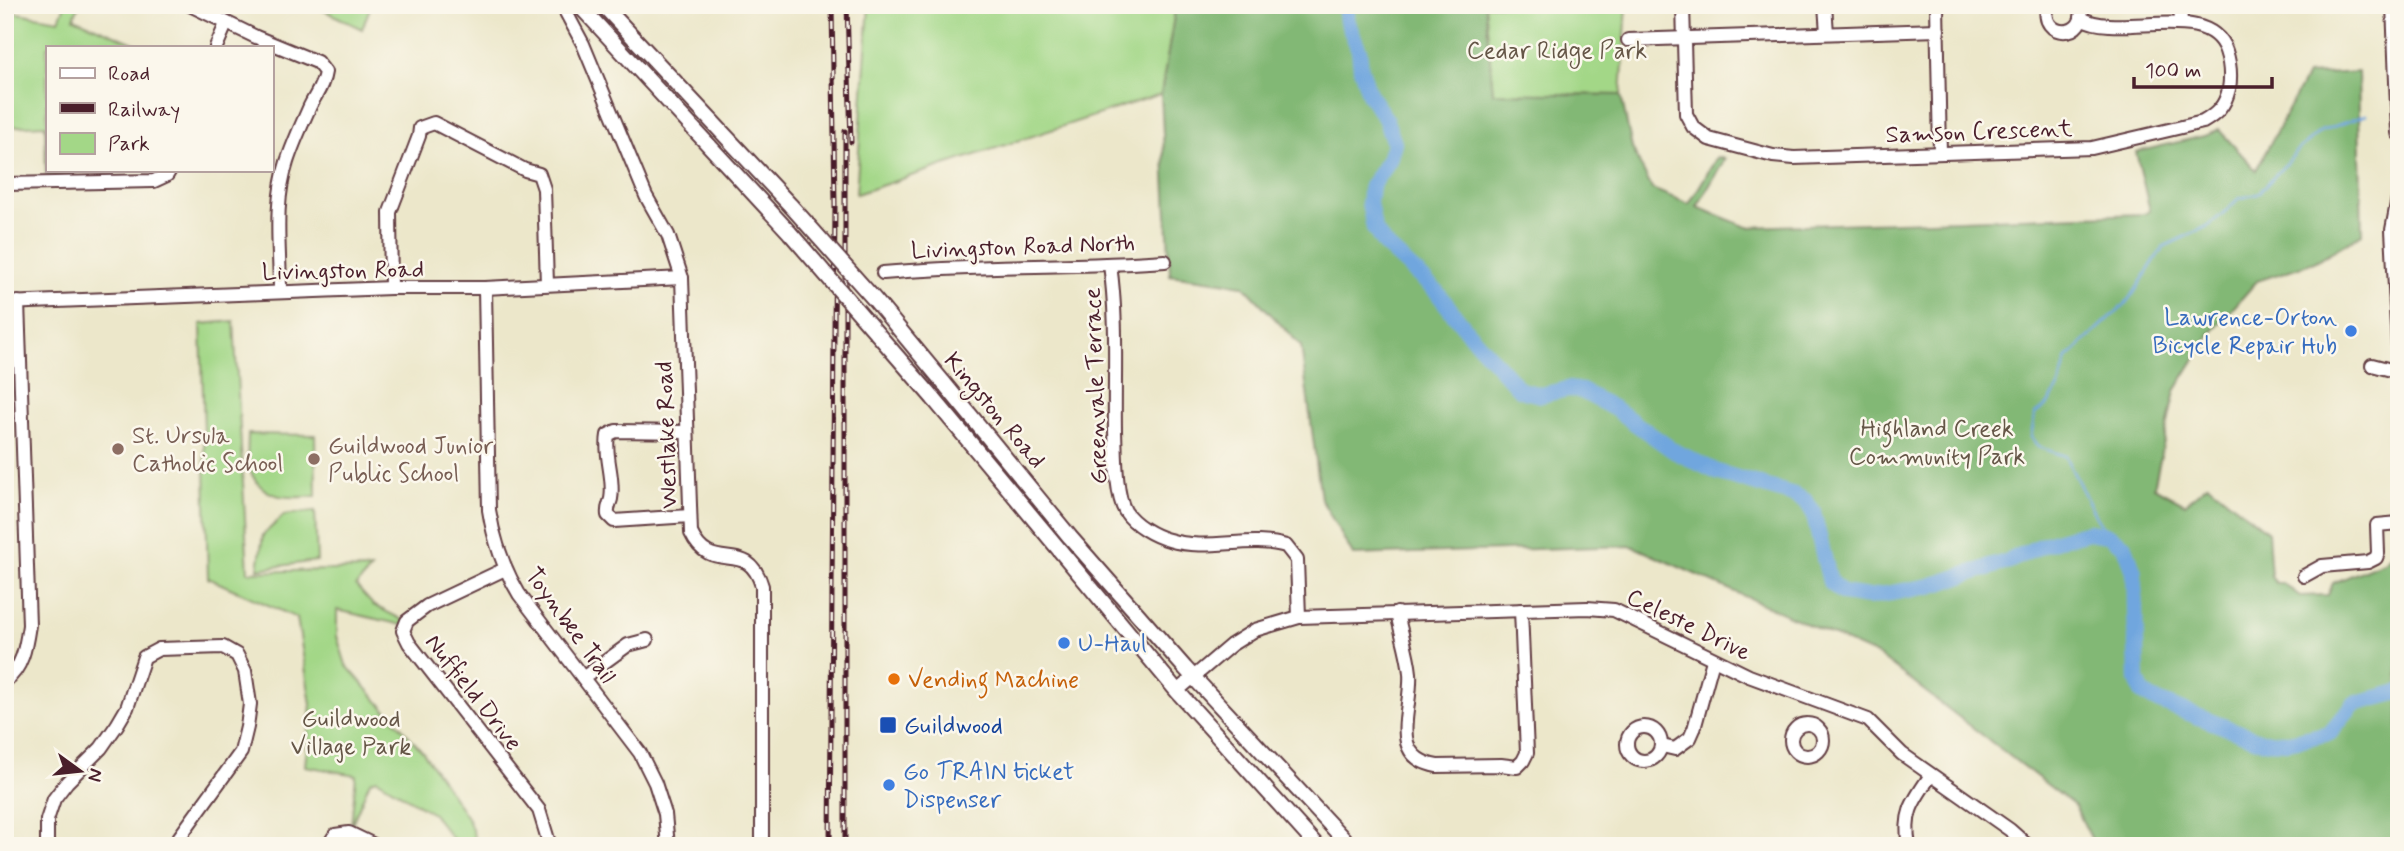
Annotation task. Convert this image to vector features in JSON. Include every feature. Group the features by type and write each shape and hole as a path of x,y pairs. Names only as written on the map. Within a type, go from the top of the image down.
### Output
{"main road":[{"name":"Kingston Road","path":"579,5 790,233 933,398 1177,691 1317,846"},
{"name":"Kingston Road","path":"603,5 875,300 1070,537 1192,677 1270,757 1350,846"},
{"path":"2394,5 2399,133"},
{"path":"2399,198 2393,230 2399,347"}],"street":[{"path":"190,5 226,24 317,62 325,72 322,87 289,155 282,181 278,209 280,292"},
{"name":"Westlake Road","path":"562,5 583,44 646,197 668,235 682,278 691,533 696,544 705,552 715,557 738,558 746,562 758,573 762,586 762,846"},
{"name":"Samson Crescent","path":"1683,5 1686,114 1693,127 1709,139 1782,157 2092,148 2203,122 2216,114 2224,104 2229,88 2228,58 2224,43 2215,34 2206,28 2181,22"},
{"path":"1825,5 1827,33"},
{"path":"1937,5 1940,153"},
{"path":"2048,5 2047,17 2057,30 2069,31 2075,28 2081,12"},
{"path":"2081,12 2089,23 2181,22 2180,5"},
{"path":"216,46 226,24"},
{"path":"1628,40 1938,30"},
{"path":"391,288 390,212 420,128 435,123 525,170 539,174 544,190 547,284"},
{"path":"5,184 154,181 169,172"},
{"name":"Livingston Road North","path":"883,273 948,267 1110,265 1165,261"},
{"name":"Greenvale Terrace","path":"1110,265 1115,326 1116,462 1126,512 1144,529 1169,540 1202,546 1271,543 1286,546 1297,559 1299,617"},
{"name":"Livingston Road","path":"12,302 391,288 485,288 682,278"},
{"name":"Toynbee Trail","path":"485,288 489,510 494,540 505,569 519,594 640,753 655,783 665,814 668,846"},
{"path":"5,681 11,677 25,651 29,625 12,302"},
{"path":"2372,365 2399,372"},
{"path":"687,432 616,431 608,435 606,445 609,454 611,500 607,507 608,515 614,521 690,516"},
{"path":"2304,576 2322,566 2368,562 2376,558 2377,525 2399,523"},
{"name":"Nuffield Drive","path":"505,569 427,607 407,621 403,631 409,643 539,810 550,846"},
{"name":"Celeste Drive","path":"1177,691 1231,645 1255,630 1299,617 1606,608 1749,676 1868,720 1894,747 2010,830 2028,846"},
{"path":"1397,613 1410,674 1405,736 1415,757 1437,766 1517,766 1527,753 1521,611"},
{"path":"584,677 628,645 647,640"},
{"path":"47,846 47,820 54,799 67,782 102,748 117,725 127,708 144,657 159,649 223,647 237,655 245,671 250,704 241,752 173,846"},
{"path":"1661,746 1675,749 1690,738 1713,660"},
{"path":"1811,724 1819,702"},
{"path":"1909,846 1907,813 1931,775"},
{"path":"328,846 335,835 349,833 376,846"}],"green space":[{"path":"65,5 79,5 74,18 141,46 46,46 46,172 70,172 70,175 46,176 45,125 5,127 5,11 59,20"},
{"path":"313,5 371,5 362,29"},
{"path":"869,5 1176,5 1161,94 856,194"},
{"name":"Highland Creek Community Park","path":"1176,5 1485,5 1493,93 1621,95 1632,148 1652,189 1689,204 1717,157 1725,159 1697,207 1747,227 2144,214 2150,211 2136,152 2219,130 2256,170 2307,75 2358,72 2362,234 2314,262 2257,281 2211,333 2175,391 2154,487 2185,504 2208,484 2268,532 2271,577 2276,583 2282,583 2300,596 2328,595 2333,583 2386,561 2398,545 2399,846 2095,846 2075,806 1879,656 1632,546 1353,555 1321,499 1301,346 1243,285 1170,275 1161,94"},
{"name":"Cedar Ridge Park","path":"1485,5 1627,5 1621,95 1493,94"},
{"name":"Guildwood Village Park","path":"234,321 248,572 371,569 356,586 373,605 405,621 402,625 337,610 337,636 346,665 423,752 468,819 478,846 458,846 433,814 377,779 370,781 351,826 356,775 305,766 311,704 297,618 208,578 201,324"},
{"path":"248,434 315,435 316,496 286,497 268,492 261,486 254,479 248,464"},
{"path":"315,511 317,561 258,569 263,535 284,515"}],"waterway":[{"path":"1345,5 1347,21 1359,50 1361,69 1370,96 1385,118 1394,143 1389,160 1371,186 1369,203 1374,228 1384,244 1436,291 1467,331 1520,390 1541,395 1568,389 1582,391 1615,409 1674,451 1717,472 1806,501 1813,512 1830,582 1843,593 1869,597 1930,586 2009,561 2065,538 2089,532 2108,535 2125,546 2134,572 2137,680 2142,692 2152,699 2262,741 2288,742 2330,733 2354,704 2399,692"},
{"path":"2108,535 2065,456 2038,447 2031,437 2035,414 2048,404 2059,386 2067,358 2130,299 2163,247 2210,225 2240,198 2258,194 2301,147 2321,131 2366,115"}],"railway":[{"path":"830,846 835,205 832,5"},
{"path":"847,5 851,142"},
{"path":"845,131 845,846"}],"place":[{"name":"Lawrence-Orton Bicycle Repair Hub","path":"2351,331"},
{"name":"St. Ursula Catholic School","path":"118,449"},
{"name":"Guildwood Junior Public School","path":"314,459"},
{"name":"U-Haul","path":"1064,643"},
{"name":"Vending Machine","path":"894,679"},
{"name":"Guildwood","path":"888,725"},
{"name":"Go TRAIN ticket Dispenser","path":"889,785"}]}
